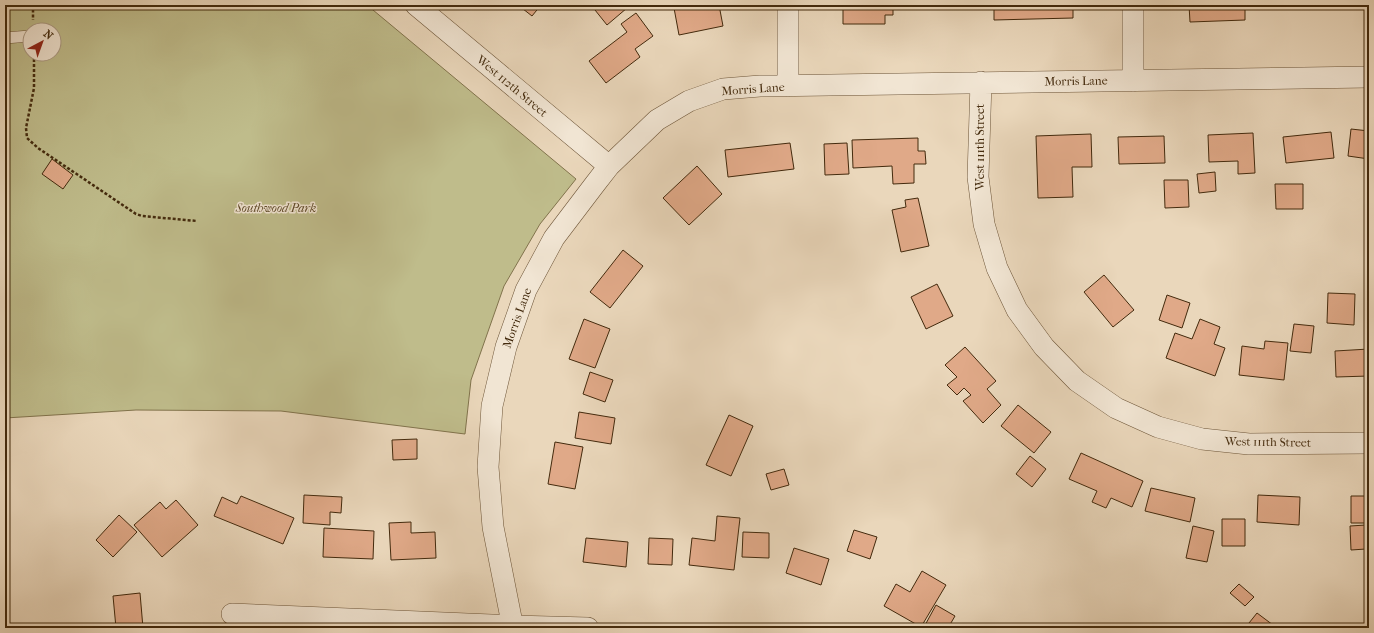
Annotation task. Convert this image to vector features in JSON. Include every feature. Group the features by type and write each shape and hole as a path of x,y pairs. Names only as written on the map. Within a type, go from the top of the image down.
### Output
{"street":[{"name":"West 112th Street","path":"416,5 609,166"},
{"path":"788,5 788,86"},
{"path":"1133,5 1133,81"},
{"name":"Morris Lane","path":"513,627 493,527 488,467 492,406 506,347 526,290 554,238 609,166 657,120 689,101 723,89 760,86 1369,77"},
{"name":"West 111th Street","path":"981,82 978,177 984,224 997,268 1018,310 1044,347 1077,381 1116,408 1158,427 1202,439 1249,444 1369,442"},
{"path":"232,614 513,627 588,628"}],"lane":[{"path":"5,38 22,37"}],"path":[{"path":"31,5 33,8 33,22"},
{"path":"34,62 34,88 26,128 27,138 38,148 136,214 142,216 197,221"}],"green space":[{"name":"Southwood Park","path":"5,5 367,5 576,179 540,224 504,286 471,380 465,434 281,411 136,410 5,418"}],"building":[{"path":"518,5 541,5 532,16"},
{"path":"591,5 625,5 627,8 607,25"},
{"path":"689,5 719,5 723,26 679,35 674,8"},
{"path":"843,5 893,5 893,15 885,15 885,24 843,24"},
{"path":"994,5 1073,5 1073,18 994,20"},
{"path":"1189,5 1245,5 1245,20 1190,22"},
{"path":"636,13 653,36 635,49 640,57 606,83 589,61 627,32 621,24"},
{"path":"1351,129 1369,131 1369,159 1348,156"},
{"path":"1331,132 1334,158 1286,163 1283,137"},
{"path":"1253,133 1255,173 1238,174 1238,161 1209,162 1208,135"},
{"path":"1091,134 1092,167 1072,167 1073,197 1038,198 1036,136"},
{"path":"1164,136 1165,163 1119,164 1118,137"},
{"path":"918,138 918,151 925,151 926,164 914,164 914,183 893,184 892,166 853,168 852,140"},
{"path":"790,143 794,169 728,177 725,150"},
{"path":"847,143 849,174 825,175 824,144"},
{"path":"52,159 73,175 63,189 42,174"},
{"path":"697,166 722,194 689,225 663,198"},
{"path":"1215,172 1216,191 1199,193 1197,174"},
{"path":"1164,180 1188,180 1189,207 1165,208"},
{"path":"1275,184 1303,184 1303,209 1276,209"},
{"path":"918,198 929,246 901,252 892,210 906,207 905,200"},
{"path":"623,250 643,266 610,308 590,292"},
{"path":"1104,275 1134,310 1113,327 1084,292"},
{"path":"937,284 953,316 926,329 911,297"},
{"path":"1328,293 1355,294 1354,325 1327,323"},
{"path":"1167,295 1190,303 1182,328 1159,320"},
{"path":"584,319 610,329 595,368 569,359"},
{"path":"1200,319 1220,327 1214,344 1225,348 1215,376 1166,358 1175,333 1192,339"},
{"path":"1294,324 1314,326 1311,353 1290,351"},
{"path":"1265,341 1288,343 1284,380 1239,375 1242,346 1264,349"},
{"path":"965,347 996,381 987,389 1001,405 983,423 963,401 971,395 964,388 957,395 947,385 957,377 945,365"},
{"path":"1369,349 1369,376 1336,377 1335,351"},
{"path":"590,372 613,380 605,402 583,394"},
{"path":"1018,405 1051,432 1034,453 1001,426"},
{"path":"579,412 615,418 611,444 575,438"},
{"path":"729,415 753,426 731,476 706,465"},
{"path":"417,439 417,459 393,460 392,440"},
{"path":"555,442 583,447 575,489 548,484"},
{"path":"1081,453 1143,481 1132,507 1111,498 1106,508 1092,502 1097,491 1069,479"},
{"path":"1030,456 1046,469 1032,487 1016,474"},
{"path":"784,469 789,485 771,490 766,474"},
{"path":"1151,488 1195,498 1190,522 1145,511"},
{"path":"304,495 342,497 341,513 330,512 330,525 303,523"},
{"path":"1258,495 1300,497 1299,525 1257,522"},
{"path":"241,496 294,518 283,544 214,516 222,497 237,504"},
{"path":"1351,496 1369,496 1369,523 1351,523"},
{"path":"176,500 198,525 162,557 134,525 160,502 166,509"},
{"path":"119,515 137,532 113,557 96,540"},
{"path":"717,516 740,518 734,570 689,565 692,538 715,541"},
{"path":"1222,519 1245,519 1245,546 1222,546"},
{"path":"411,522 411,533 435,532 436,558 391,560 389,523"},
{"path":"1366,525 1366,549 1351,550 1350,526"},
{"path":"1193,526 1214,531 1207,562 1186,558"},
{"path":"324,528 374,531 373,559 323,557"},
{"path":"854,530 877,537 870,559 847,551"},
{"path":"743,532 769,533 769,558 742,557"},
{"path":"586,538 628,542 626,567 583,562"},
{"path":"649,538 673,539 672,565 648,564"},
{"path":"794,548 829,559 821,585 786,573"},
{"path":"922,571 946,585 921,627 884,606 896,584 910,592"},
{"path":"1239,584 1254,597 1245,606 1230,593"},
{"path":"140,593 143,628 116,628 113,596"},
{"path":"936,605 955,616 948,628 924,627"},
{"path":"1257,613 1277,628 1245,628"}]}
